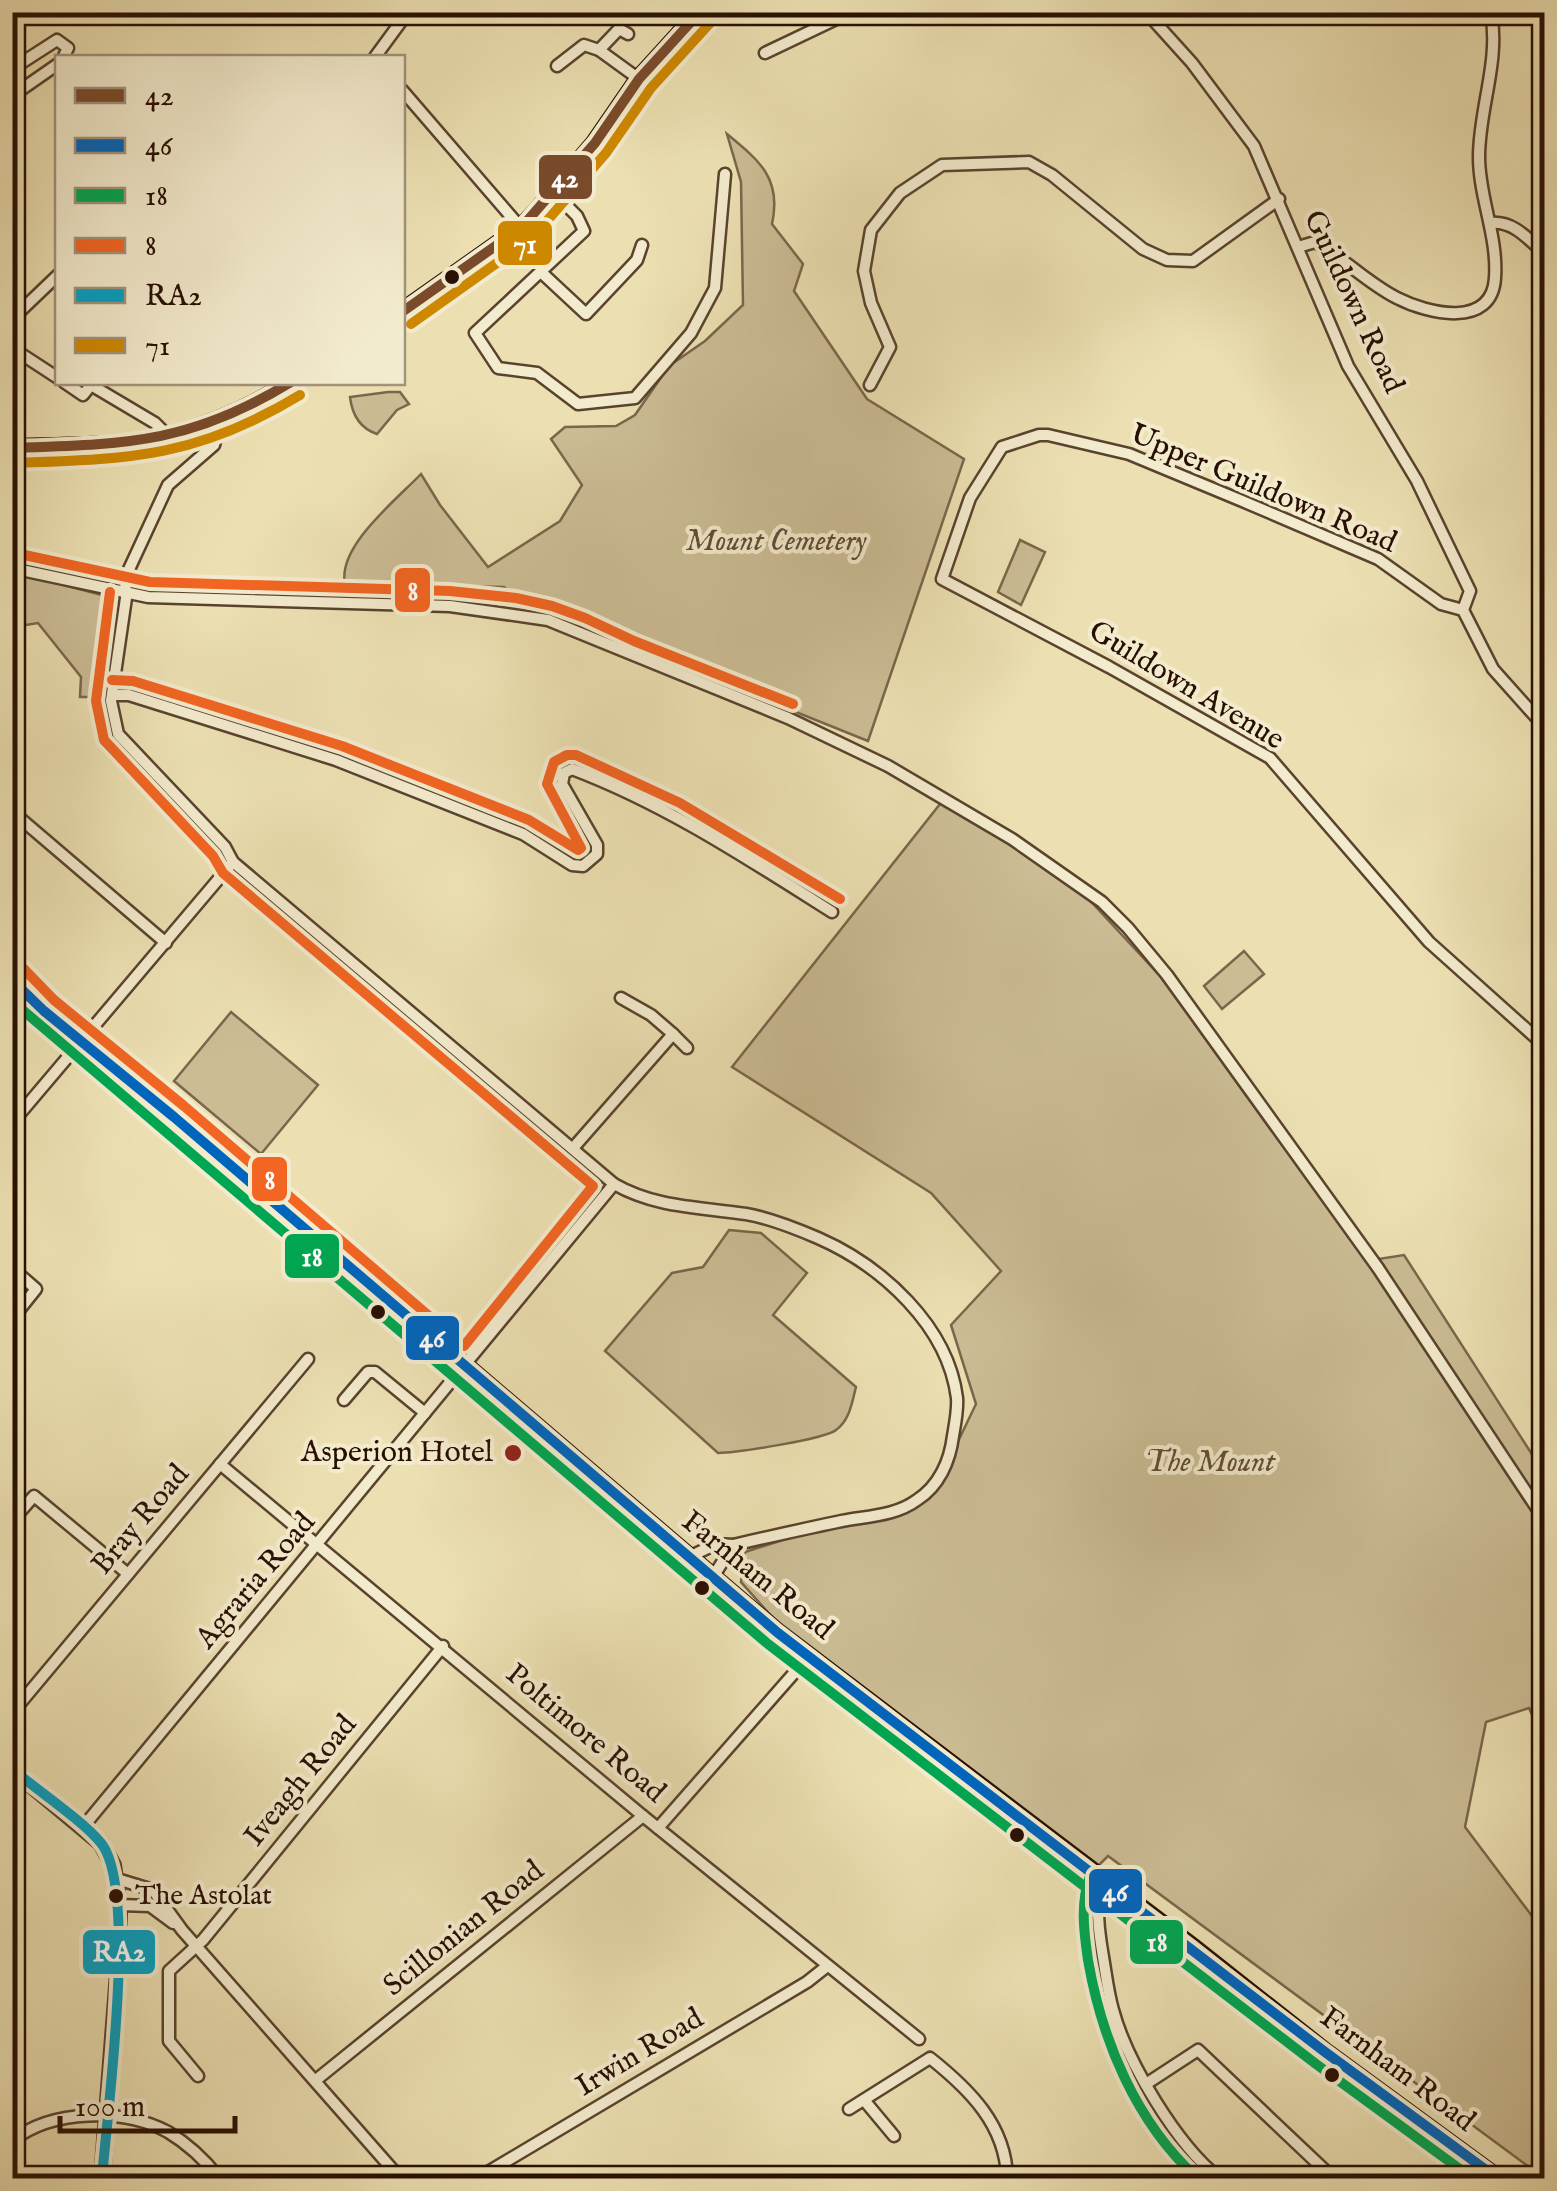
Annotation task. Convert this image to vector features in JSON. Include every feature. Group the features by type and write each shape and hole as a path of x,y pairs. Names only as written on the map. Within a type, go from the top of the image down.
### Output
{"main road":[{"path":"405,310 520,228 596,143 639,79 700,12"},
{"path":"12,448 113,444 167,435 267,399 288,385"},
{"name":"Farnham Road","path":"12,979 80,1042 149,1096 712,1577 810,1656 1497,2178"}],"street":[{"path":"376,55 408,12"},
{"path":"765,53 851,12"},
{"name":"Guildown Road","path":"1146,12 1192,64 1254,146 1348,366 1417,481 1470,590 1463,610 1494,669 1544,726"},
{"path":"1298,246 1315,242 1412,305 1463,315 1492,295 1496,276 1479,155 1494,46 1491,12"},
{"path":"599,50 618,29 628,34"},
{"path":"12,69 57,40 68,48 64,55"},
{"path":"557,66 584,45 599,50 639,79"},
{"path":"12,96 55,66"},
{"path":"407,103 520,228"},
{"path":"870,385 890,346 871,303 864,270 871,230 900,193 942,165 1029,162 1052,175 1143,249 1167,260 1193,261 1279,199"},
{"path":"554,193 577,216 584,231 475,333 498,368 537,374 578,404 635,398 691,333 715,288 725,174"},
{"path":"1491,223 1514,227 1544,253"},
{"path":"542,273 586,314 637,260 642,245"},
{"path":"12,319 55,278"},
{"path":"12,348 55,376"},
{"path":"68,385 83,395 91,385"},
{"path":"94,385 155,423 167,435"},
{"path":"221,418 214,446 168,486 125,578 112,695 118,734 224,847 233,862 614,1184 667,1206 751,1214 821,1239 878,1272 918,1310 945,1356 958,1400 952,1445 940,1478 918,1500 862,1519 734,1545 716,1544 689,1557"},
{"name":"Upper Guildown Road","path":"942,579 970,498 1002,448 1039,434 1129,454 1378,559 1441,604 1463,610"},
{"path":"12,568 126,594 450,606 548,620 788,718 946,798 1102,902 1167,975 1378,1268 1544,1519"},
{"name":"Guildown Avenue","path":"942,579 1270,758 1429,942 1544,1044"},
{"path":"112,695 129,695 336,760 523,834 572,865 582,866 597,854 597,845 562,784 564,774 572,769 619,786 832,912"},
{"path":"15,814 166,943"},
{"path":"12,1123 233,862"},
{"path":"622,998 651,1015 688,1048"},
{"path":"574,1147 672,1034"},
{"name":"Agraria Road","path":"83,1827 319,1546 614,1184"},
{"path":"12,1268 36,1289 12,1319"},
{"name":"Bray Road","path":"12,1713 308,1359"},
{"path":"344,1400 368,1372 376,1372 424,1413"},
{"name":"Poltimore Road","path":"220,1464 918,2040"},
{"path":"12,1521 34,1496 128,1574"},
{"path":"712,1577 734,1545"},
{"name":"Iveagh Road","path":"198,2076 168,2041 169,1972 196,1946 443,1646"},
{"path":"658,1828 810,1656"},
{"path":"12,1768 108,1853 117,1880 119,1960 102,2178"},
{"name":"Scillonian Road","path":"316,2080 643,1816"},
{"path":"117,1880 153,1890 182,1930 400,2178"},
{"path":"1104,1881 1098,1894 1099,1936 1113,2012 1166,2117 1219,2178"},
{"path":"119,1905 150,1906 182,1930"},
{"name":"Irwin Road","path":"478,2178 808,1982 826,1967"},
{"path":"1146,2084 1198,2050 1333,2178"},
{"path":"848,2109 930,2058 977,2101 989,2118 1001,2144 1006,2178"},
{"path":"864,2100 894,2136"},
{"path":"12,2141 48,2122 79,2116 144,2122 170,2133 207,2162 220,2178"},
{"path":"1460,2152 1460,2172 1464,2178"}],"green space":[{"name":"Mount Cemetery","path":"727,134 766,172 774,195 772,224 803,264 794,291 867,399 964,459 868,741 522,602 504,587 345,584 345,570 359,540 421,474 488,567 560,521 582,485 551,439 565,427 616,426 635,415 669,366 705,341 743,305 741,182"},
{"path":"400,392 409,404 397,410 377,434 358,420 350,397"},
{"path":"1020,540 1045,552 1021,605 998,592"},
{"path":"22,574 117,599 105,697 80,697 81,677 38,623 13,627 13,590"},
{"name":"The Mount","path":"944,799 1082,892 1160,976 1366,1261 1404,1255 1544,1473 1544,1742 1529,1708 1486,1722 1465,1827 1544,1932 1544,2178 1108,1856 1094,1870 782,1628 741,1582 745,1552 843,1521 897,1510 940,1479 976,1404 951,1325 1001,1271 931,1193 732,1067"},
{"path":"1244,951 1264,974 1222,1009 1204,986"},
{"path":"231,1012 318,1085 261,1154 174,1081"},
{"path":"729,1230 761,1233 807,1273 773,1315 856,1387 847,1416 829,1434 718,1453 605,1351 672,1273 703,1267"}],"transit line":[{"name":"42","path":"405,310 521,228 595,143 639,79 700,12"},
{"name":"71","path":"411,324 532,238 606,153 651,88 711,22"},
{"name":"42","path":"12,448 156,437 221,418 286,385"},
{"name":"71","path":"13,463 93,460 161,451 228,432 300,395"},
{"name":"8","path":"15,553 150,582 450,591 516,598 585,618 793,704"},
{"name":"8","path":"23,968 54,1000 464,1346 593,1186 223,873 213,856 104,740 96,701 110,592"},
{"name":"8","path":"112,680 133,681 342,746 529,820 578,850 581,848 547,784 554,762 576,755 680,803 840,899"},
{"name":"46","path":"12,980 778,1633 1325,2052 1497,2178"},
{"name":"18","path":"12,1001 768,1644 1316,2064 1472,2178"},
{"name":"RA2","path":"12,1769 93,1834 112,1868 119,1952 102,2178"},
{"name":"18","path":"1090,1876 1084,1928 1102,2020 1139,2106 1175,2156 1197,2178"}],"place":[{"name":"Asperion Hotel","path":"513,1453"},
{"name":"The Astolat","path":"116,1896"}]}
